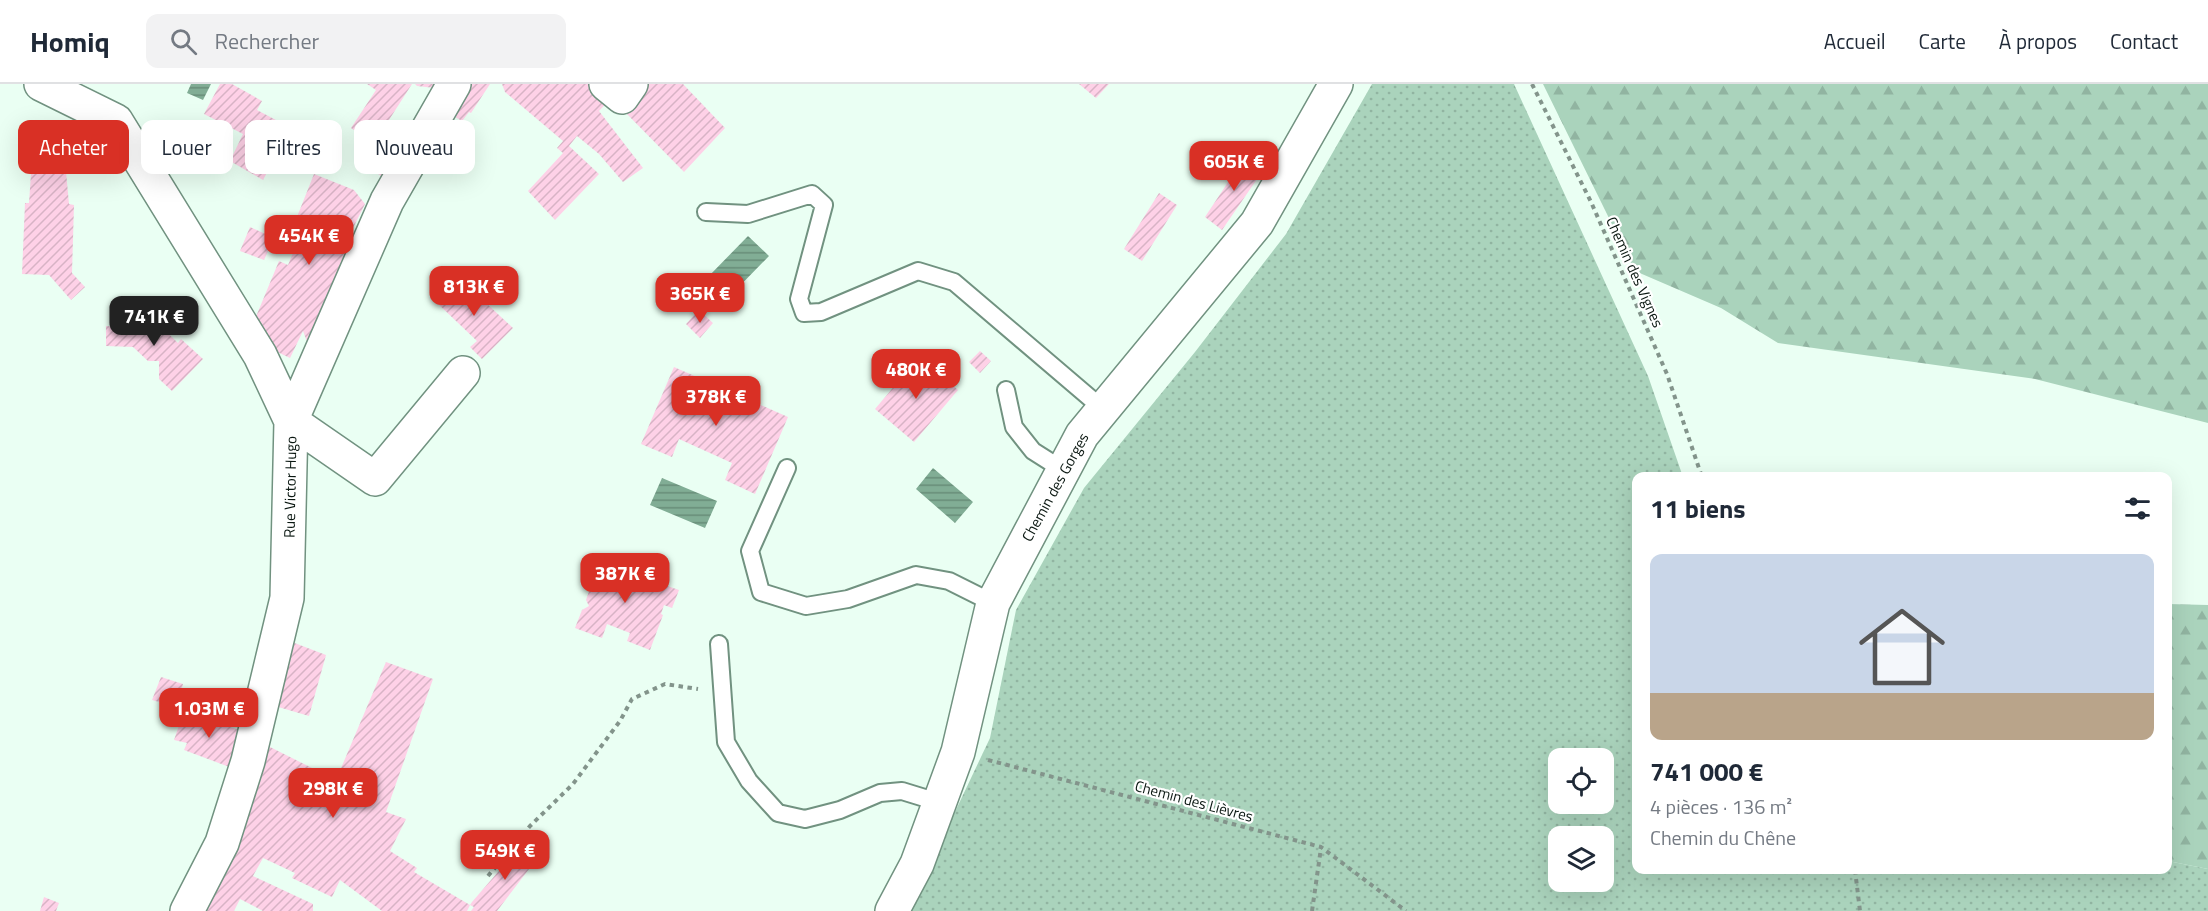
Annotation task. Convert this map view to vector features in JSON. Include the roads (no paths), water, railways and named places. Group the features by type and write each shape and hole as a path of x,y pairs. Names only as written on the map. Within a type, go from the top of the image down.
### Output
{"street":[{"path":"41,84 116,121 260,355 291,421 375,479 463,373"},
{"name":"Rue Victor Hugo","path":"187,911 226,832 248,761 287,598 291,421 387,201 454,84"},
{"path":"606,84 622,96 631,84"},
{"name":"Chemin des Gorges","path":"892,911 917,864 958,752 993,603 1063,470 1082,435 1257,224 1336,84"}],"lane":[{"path":"706,212 748,214 812,195 824,205 799,299 804,313 821,312 918,271 954,282 1103,409"},
{"path":"1006,390 1014,427 1033,451 1063,470"},
{"path":"787,468 750,551 761,592 806,606 848,599 916,575 949,581 993,603"},
{"path":"719,644 726,742 749,781 778,813 805,819 840,810 880,793 902,791 940,803"}]}
